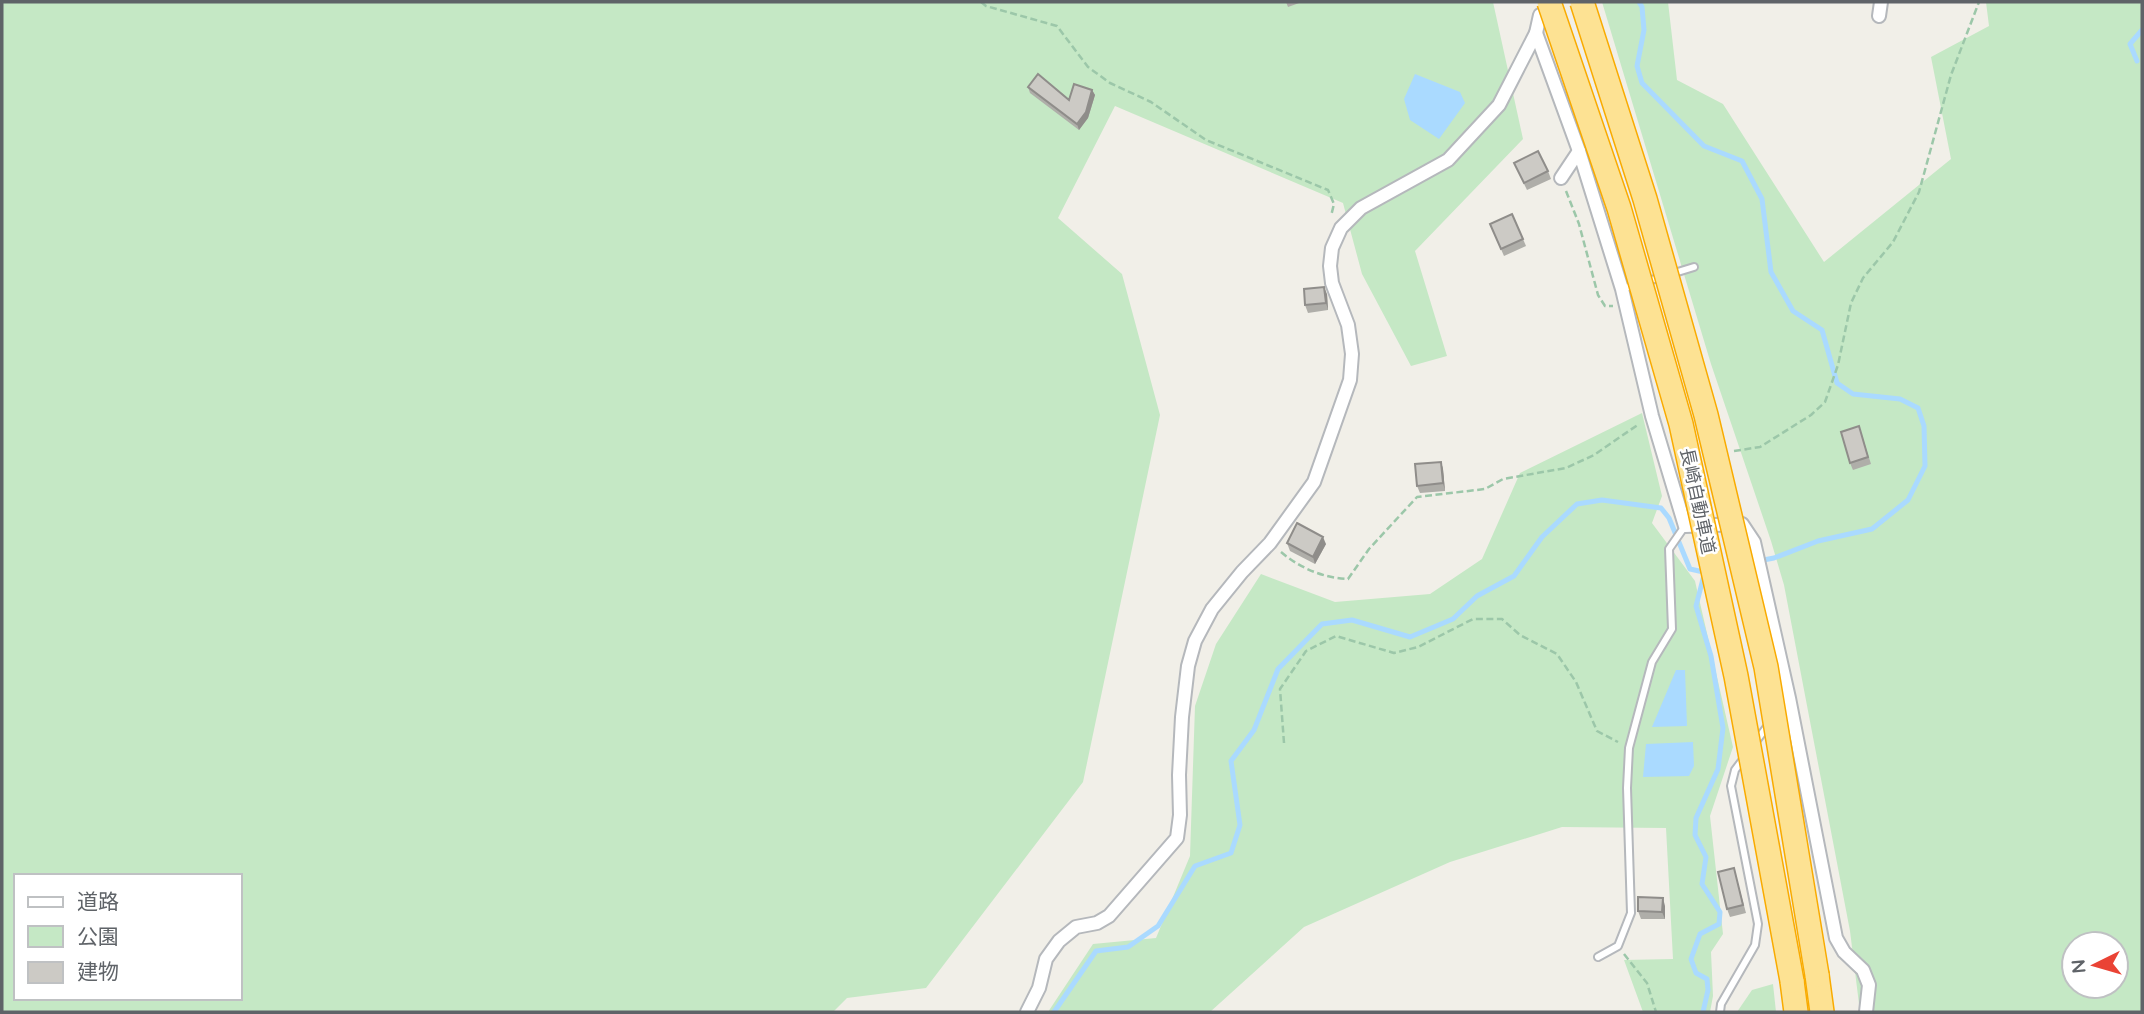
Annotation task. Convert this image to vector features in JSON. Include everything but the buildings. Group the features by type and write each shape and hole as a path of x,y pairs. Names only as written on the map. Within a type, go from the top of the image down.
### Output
{"highway":[{"name":"長崎自動車道","path":"1582,2 1645,199 1706,415 1766,667 1822,1012"},
{"name":"長崎自動車道","path":"1544,8 1619,208 1681,424 1737,676 1796,1012"}],"street":[{"path":"1879,16 1881,2"},
{"path":"1027,1012 1039,988 1046,959 1059,941 1076,927 1097,923 1109,916 1177,838 1182,717 1188,666 1195,641 1212,609 1270,543 1314,482 1350,380 1352,354 1348,325 1332,283 1330,266 1332,248 1341,228 1361,208 1448,160 1499,105 1536,33 1544,8"},
{"path":"1536,33 1579,151 1622,289 1652,416 1685,526 1742,524 1754,542 1789,698 1836,938 1844,952 1863,970 1869,985 1866,1012"},
{"path":"1561,178 1579,151"}],"lane":[{"path":"1622,289 1695,267"},
{"path":"1598,957 1618,946 1630,913 1627,788 1629,748 1652,662 1672,629 1669,549 1685,526"},
{"path":"1720,1012 1721,1004 1755,945 1758,924 1731,786 1735,770 1789,698"}],"path":[{"path":"981,2 986,6 1057,26 1088,67 1110,83 1151,102 1206,140 1328,190 1334,204 1329,225"},
{"path":"1724,452 1760,447 1811,415 1825,401 1832,386 1857,290 1863,278 1893,242 1919,192 1951,75 1979,2"},
{"path":"1561,178 1579,224 1598,295 1605,306 1615,306 1622,289"},
{"path":"1270,543 1292,561 1329,578 1348,579 1369,549 1417,497 1485,489 1503,479 1566,468 1594,455 1652,416"},
{"path":"1284,743 1280,689 1306,651 1336,636 1394,653 1418,647 1473,619 1503,619 1520,635 1557,654 1576,682 1597,731 1629,748"},
{"path":"1618,946 1647,983 1656,1012"}],"green space":[{"path":"2,2 1493,2 1523,139 1415,251 1447,356 1411,366 1362,274 1343,203 1115,106 1058,218 1122,274 1160,415 1083,782 926,988 847,998 833,1012 2,1012"},
{"path":"1602,2 1668,2 1677,80 1723,104 1824,262 1951,159 1931,57 1989,26 1986,2 2142,2 2142,1012 1860,1012 1850,931 1784,585 1711,364"},
{"path":"1642,413 1662,496 1652,523 1695,581 1733,747 1710,816 1723,934 1711,952 1713,996 1710,1012 1643,1012 1624,960 1673,959 1666,828 1562,827 1450,862 1304,927 1210,1012 1048,1012 1093,944 1156,938 1190,856 1195,706 1216,644 1261,574 1335,602 1430,594 1482,559 1520,473"},
{"path":"1773,984 1776,1012 1737,1012 1752,990"}],"water":[{"path":"1415,74 1460,92 1465,103 1439,139 1410,120 1404,99"},
{"path":"1676,670 1685,670 1687,726 1652,727"},
{"path":"1693,742 1694,766 1689,776 1643,777 1646,744"}],"waterway":[{"path":"1639,2 1644,30 1637,66 1642,83 1704,146 1742,161 1762,199 1771,272 1793,311 1822,330 1837,383 1853,394 1900,399 1918,408 1924,426 1925,466 1908,500 1872,529 1818,541 1774,558 1758,561"},
{"path":"2137,61 2130,44 2142,30"},
{"path":"1054,1012 1096,951 1128,947 1158,926 1195,866 1231,853 1240,825 1231,761 1254,730 1278,669 1322,624 1352,620 1410,637 1453,619 1477,596 1514,576 1542,537 1577,504 1602,500 1661,508 1669,518 1690,569 1708,573"},
{"path":"1703,1012 1708,990 1707,979 1696,973 1691,959 1700,934 1719,924 1720,912 1702,884 1706,857 1695,835 1696,818 1718,769 1723,728 1711,656 1696,606 1704,575"}]}
